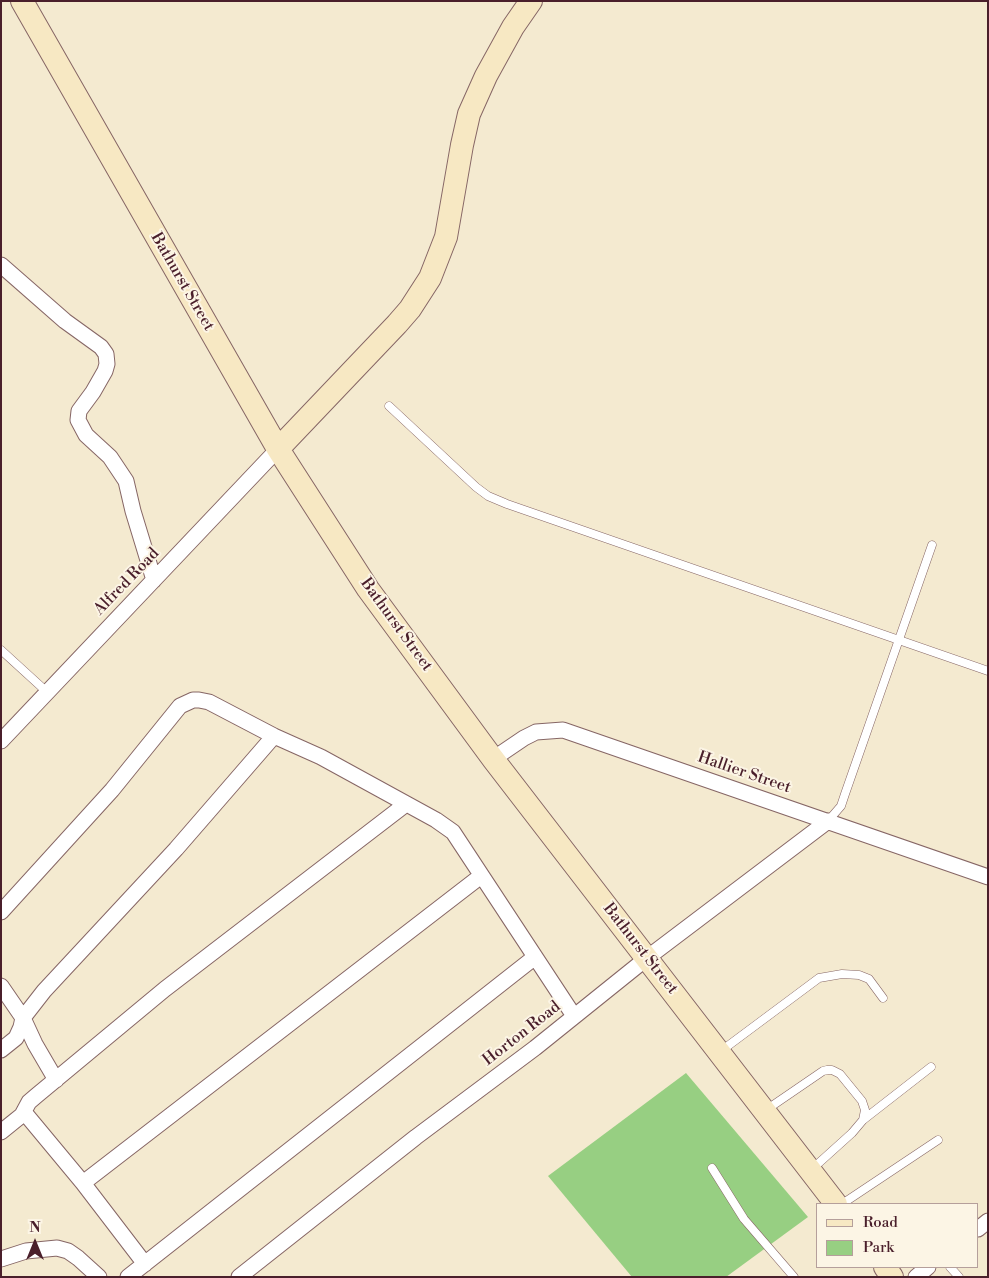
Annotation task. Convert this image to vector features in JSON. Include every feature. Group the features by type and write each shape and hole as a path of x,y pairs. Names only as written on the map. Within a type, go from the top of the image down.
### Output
{"main road":[{"name":"Bathurst Street","path":"22,1 278,449 368,589 493,759 835,1203"},
{"path":"278,449 397,324 410,309 430,278 446,238 469,114 486,76 513,28 531,1"}],"street":[{"path":"1,265 65,320 101,347 106,354 107,364 105,371 79,411 78,420 86,435 110,457 126,481 154,580"},
{"name":"Alfred Road","path":"1,741 278,449"},
{"path":"1,912 112,790 180,706 186,702 199,700 210,702 274,736 321,757 436,820 453,832 574,1016"},
{"name":"Hallier Street","path":"493,759 536,732 563,730 988,877"},
{"path":"1,1050 16,1038 23,1018 44,990 176,849 274,736"},
{"path":"1,1132 24,1112 29,1102 165,989 406,804"},
{"name":"Horton Road","path":"239,1277 409,1143 535,1048 647,958 828,821"},
{"path":"83,1183 481,876"},
{"path":"128,1277 535,957"},
{"path":"1,986 23,1018 35,1044 56,1080"},
{"path":"24,1112 83,1183 145,1264"},
{"path":"1,1259 26,1251 57,1248 68,1251 99,1277"},
{"path":"916,1277 927,1268"}],"lane":[{"path":"389,406 488,496 522,510 988,671"},
{"path":"828,821 841,806 932,545"},
{"path":"1,650 47,692"},
{"path":"719,1052 819,978 842,974 859,975 869,979 883,998"},
{"path":"810,1170 852,1133 862,1120 931,1067"},
{"path":"765,1111 823,1071 832,1070 840,1074 862,1101 865,1110 862,1120"},
{"path":"844,1203 938,1140"},
{"path":"712,1168 744,1219 794,1277"}],"green space":[{"path":"686,1073 808,1217 726,1277 632,1277 548,1176"}]}
